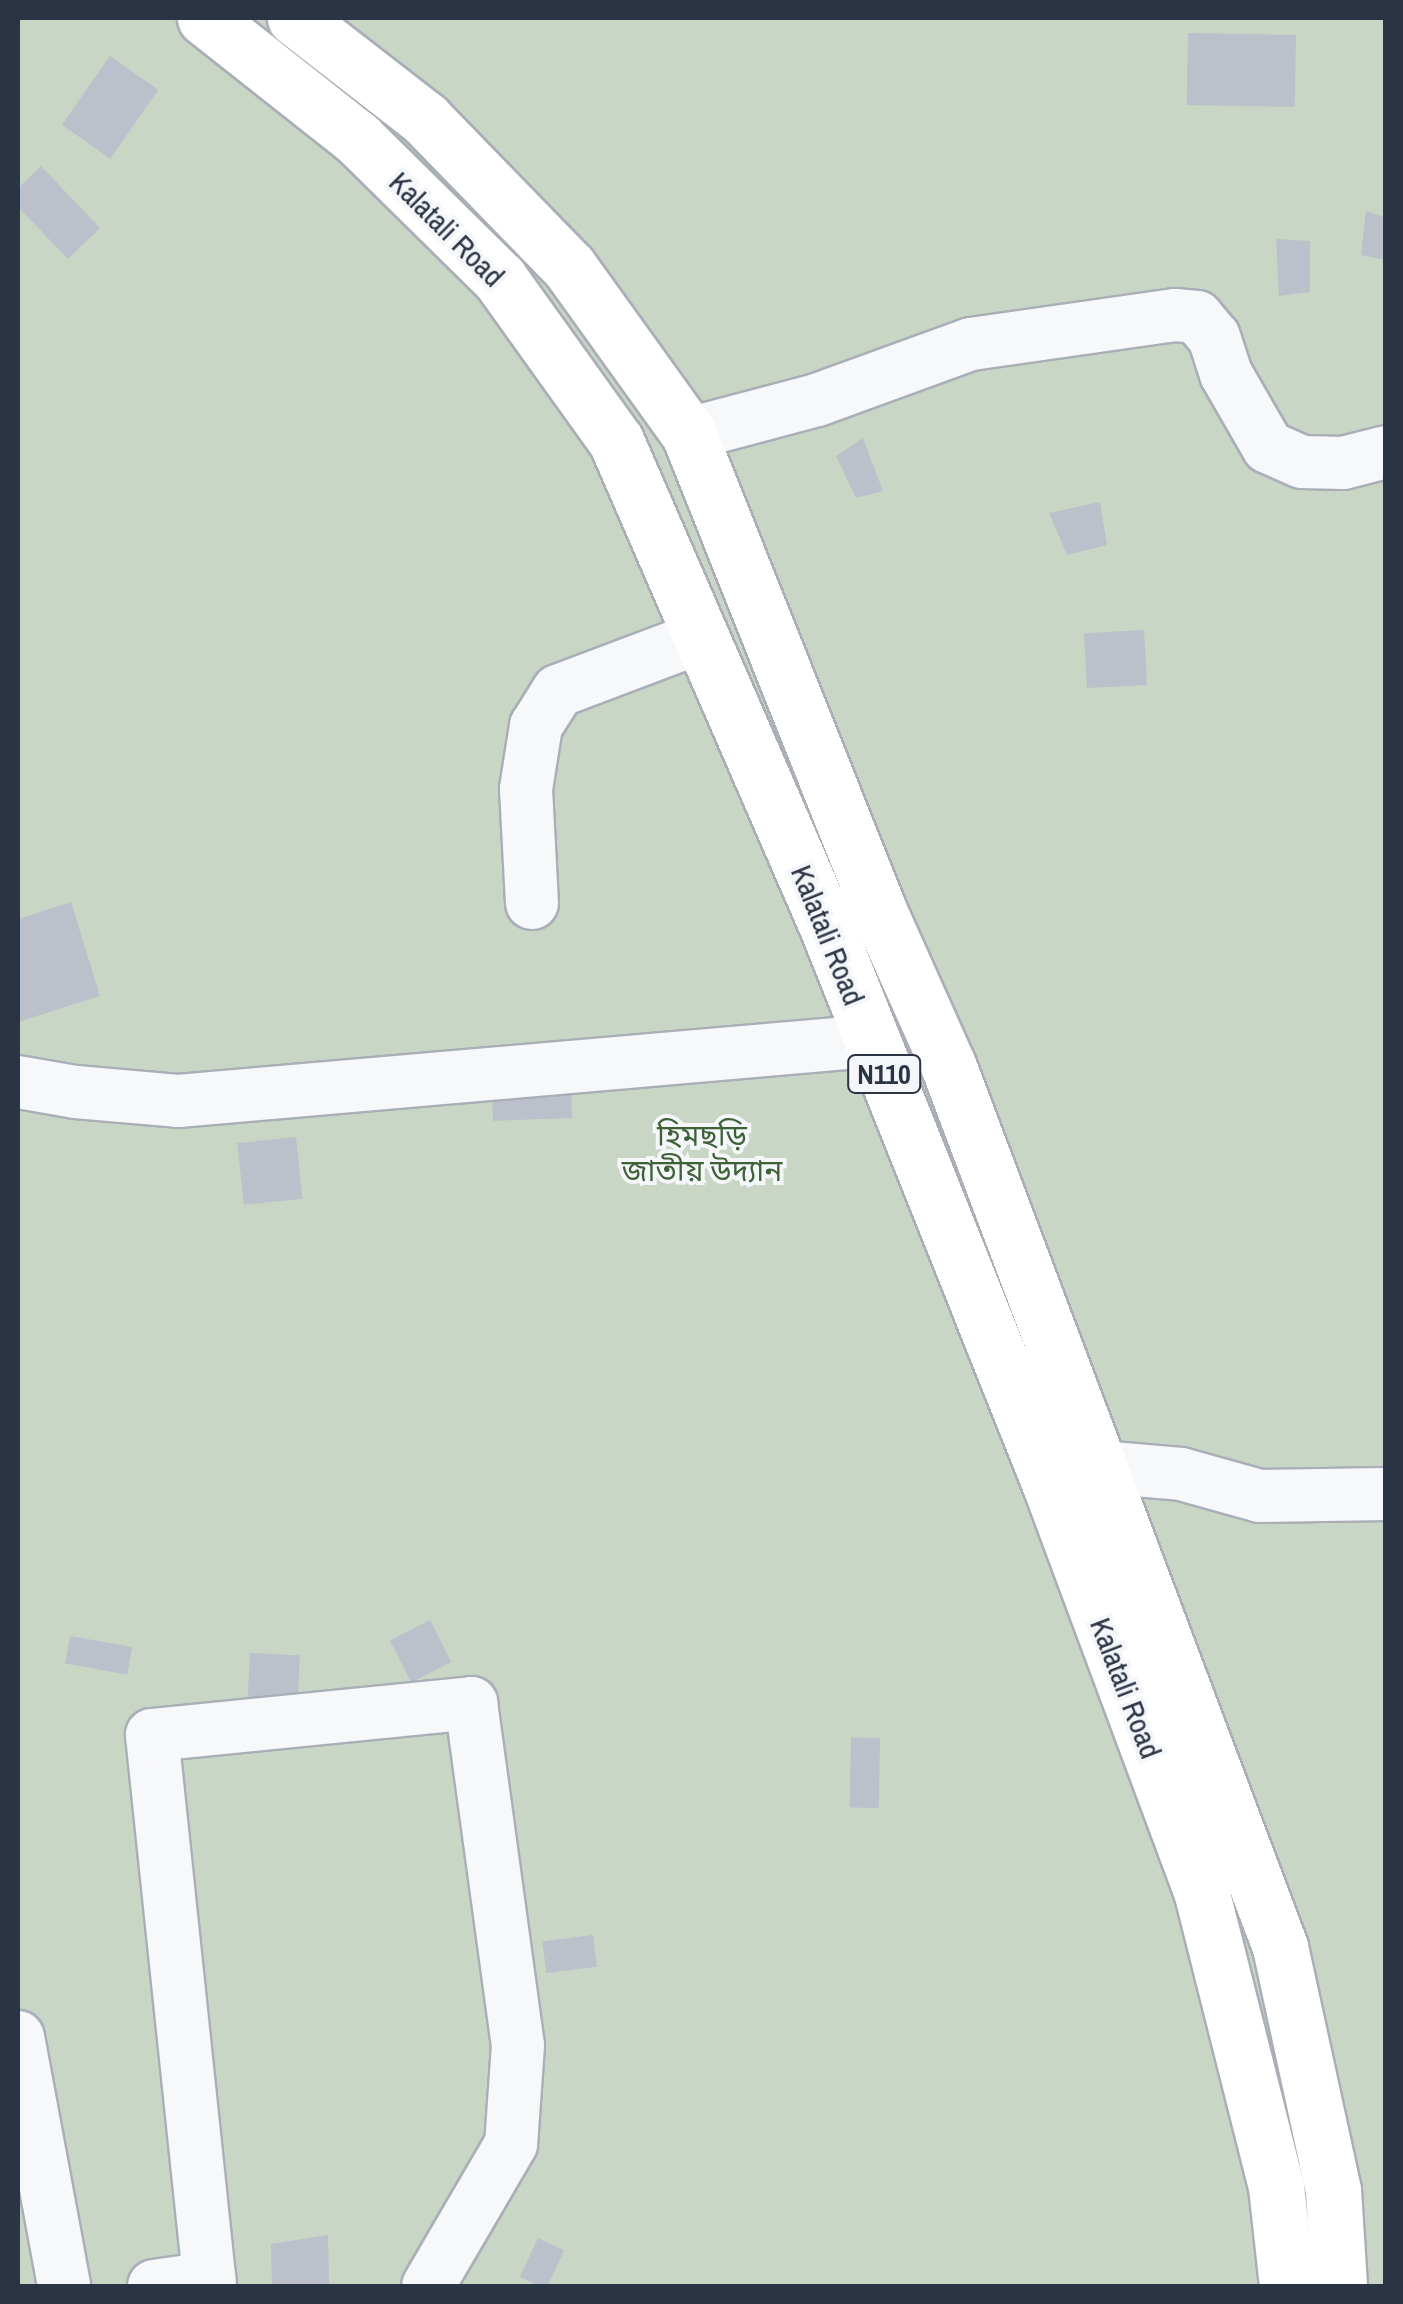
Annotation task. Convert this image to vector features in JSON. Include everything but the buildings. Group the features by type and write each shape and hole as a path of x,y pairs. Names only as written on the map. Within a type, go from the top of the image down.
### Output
{"highway":[{"name":"Kalatali Road","path":"205,18 358,140 500,279 616,441 828,929 1048,1482 1201,1890 1276,2186 1286,2286"},
{"name":"Kalatali Road","path":"295,18 425,119 569,268 689,434 879,910 948,1065 1280,1947 1334,2190 1339,2286"},
{"path":"828,929 879,910"}],"street":[{"path":"689,434 816,400 971,344 1176,315 1198,317 1214,337 1226,374 1268,446 1302,462 1343,463 1386,452"},
{"path":"532,902 526,790 536,726 558,691 701,637"},
{"path":"18,1082 178,1101 871,1041"},
{"path":"1100,1466 1181,1474 1260,1496 1386,1494"},
{"path":"154,2286 209,2282 152,1735 471,1704 518,2045 511,2144 428,2286"},
{"path":"18,2037 64,2286"}],"green space":[{"name":"হিমছড়ি জাতীয় উদ্যান","path":"18,18 1385,18 1385,2286 18,2286"}]}
